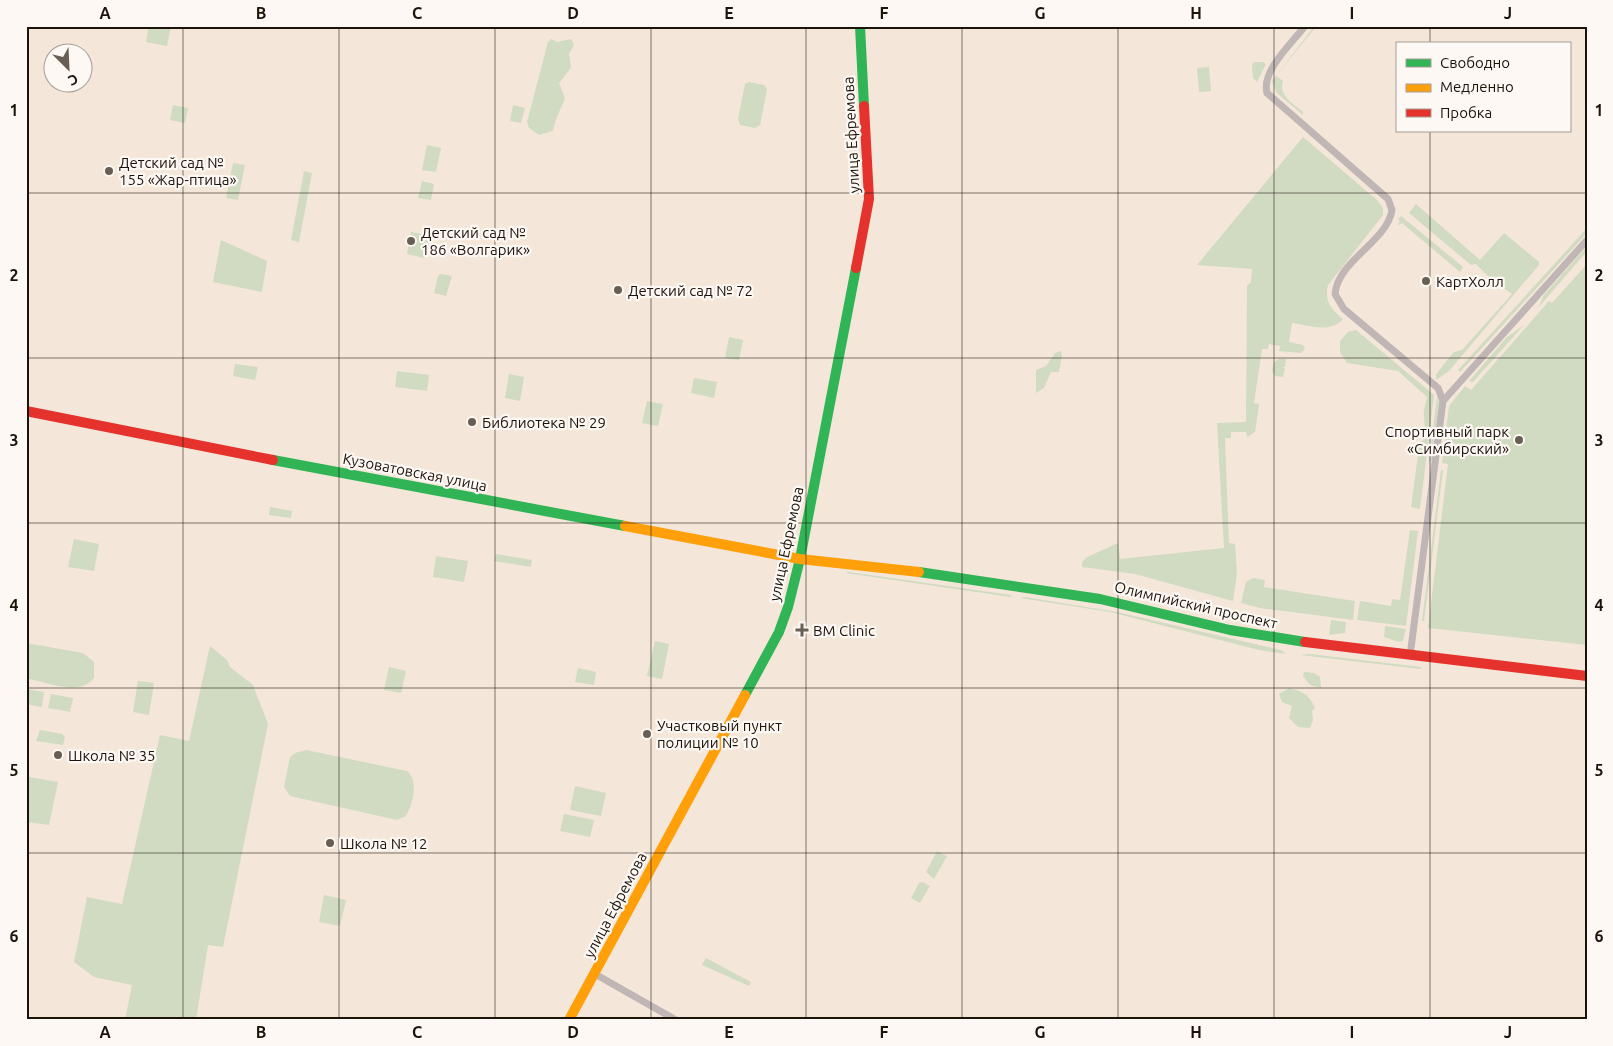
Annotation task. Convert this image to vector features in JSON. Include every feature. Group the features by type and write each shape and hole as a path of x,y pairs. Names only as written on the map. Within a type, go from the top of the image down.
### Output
{"street":[{"name":"улица Ефремова","path":"570,1020 779,632 792,594 869,199 860,26"},
{"path":"1305,26 1268,73 1265,86 1272,99 1392,204 1388,223 1340,278 1335,294 1344,309 1438,388 1443,401 1410,656"},
{"path":"1443,401 1587,240"},
{"name":"Кузоватовская улица","path":"26,411 392,483 800,559"},
{"name":"Олимпийский проспект","path":"800,559 912,571 1118,602 1258,636 1410,656 1587,676"},
{"path":"595,974 676,1020"}],"green space":[{"path":"149,26 171,26 167,46 146,42"},
{"path":"1313,28 1276,76 1283,81 1282,86 1285,95 1291,103 1303,112 1303,115 1277,93 1272,81"},
{"path":"551,39 557,42 571,39 574,45 569,54 571,68 559,83 565,98 553,131 539,135 529,128 527,122 548,42"},
{"path":"1254,62 1266,64 1257,82 1253,78 1252,65"},
{"path":"1209,67 1211,91 1199,92 1197,68"},
{"path":"749,82 764,85 767,89 760,125 755,128 740,125 738,119 745,84"},
{"path":"173,105 188,108 185,123 170,120"},
{"path":"513,105 525,108 521,123 510,121"},
{"path":"1303,137 1377,200 1383,208 1383,215 1328,285 1328,300 1335,312 1343,319 1338,324 1326,327 1312,327 1292,323 1289,342 1303,345 1305,349 1301,353 1279,351 1280,346 1269,344 1268,349 1262,349 1254,403 1259,404 1255,432 1247,437 1246,432 1231,432 1231,438 1225,438 1229,543 1235,544 1237,574 1233,601 1135,574 1082,567 1082,562 1087,557 1118,543 1120,559 1224,548 1217,423 1246,422 1247,286 1251,282 1252,269 1197,265"},
{"path":"427,145 441,148 436,172 422,170"},
{"path":"233,163 245,165 238,200 226,198"},
{"path":"304,171 312,173 299,242 291,240"},
{"path":"422,181 434,184 431,200 418,198"},
{"path":"1416,204 1480,260 1504,233 1539,262 1539,265 1449,371 1436,380 1436,374 1454,352 1462,350 1512,294 1490,278 1476,264 1471,265 1409,213"},
{"path":"1401,216 1463,267 1460,272 1402,223 1399,225 1400,221 1398,219"},
{"path":"1587,228 1587,233 1460,372 1458,370"},
{"path":"411,232 430,237 427,254 424,258 407,254"},
{"path":"221,240 267,261 262,292 213,282"},
{"path":"1587,246 1587,251 1538,308 1544,295"},
{"name":"Спортивный парк «Симбирский»","path":"1587,264 1587,645 1428,628 1448,464 1442,463 1449,406 1465,386 1471,390 1549,301 1552,303"},
{"path":"441,274 452,276 446,296 434,293 438,276"},
{"path":"1524,325 1473,382 1469,381 1507,337"},
{"path":"1356,330 1434,395 1420,509 1411,507 1419,447 1425,433 1424,412 1427,397 1398,371 1347,363 1340,352 1340,341 1348,332"},
{"path":"729,337 743,340 739,360 725,358"},
{"path":"1061,351 1059,372 1051,372 1044,388 1036,393 1036,370 1046,366 1055,353"},
{"path":"1279,359 1286,359 1285,367 1281,367 1285,368 1283,377 1275,376 1272,371 1274,362"},
{"path":"235,364 258,367 255,380 233,376"},
{"path":"397,371 429,375 427,391 395,387"},
{"path":"509,374 524,377 520,401 505,398"},
{"path":"694,378 717,382 714,398 691,393"},
{"path":"1437,397 1439,403 1432,461 1429,461"},
{"path":"647,401 663,404 658,426 642,423"},
{"path":"1441,470 1443,470 1424,621 1422,621"},
{"path":"270,507 292,511 291,518 269,515"},
{"path":"1410,530 1418,531 1406,626 1357,620 1360,601 1391,606 1392,599 1400,600"},
{"path":"74,539 99,544 94,571 68,567"},
{"path":"496,554 532,560 531,567 494,561"},
{"path":"436,556 468,561 464,582 433,577"},
{"path":"849,572 1011,595 1011,597 845,573"},
{"path":"1253,578 1265,580 1264,587 1355,601 1353,620 1260,608 1241,603 1246,582"},
{"path":"1025,597 1117,612 1281,650 1286,654 1259,650 1110,612 1020,598"},
{"path":"1331,620 1346,622 1345,633 1329,635"},
{"path":"1385,626 1406,629 1403,641 1398,642 1384,637"},
{"path":"655,641 669,644 662,679 647,676"},
{"path":"26,643 83,653 94,662 94,678 88,684 80,687 62,687 26,678"},
{"path":"210,646 227,660 230,667 253,685 268,724 223,947 208,945 196,1020 125,1020 132,985 94,977 74,962 87,897 122,904 160,735 189,741"},
{"path":"1309,654 1421,667 1421,669 1300,655"},
{"path":"389,667 406,671 401,693 384,690"},
{"path":"578,668 596,672 594,685 575,682"},
{"path":"1304,672 1314,673 1320,677 1321,688 1310,685 1303,676"},
{"path":"138,681 154,683 149,715 133,712"},
{"path":"1289,688 1305,694 1313,703 1315,708 1312,711 1313,720 1310,728 1298,727 1289,718 1292,706 1282,702 1279,694"},
{"path":"26,689 44,692 42,707 26,704"},
{"path":"51,694 73,698 70,712 48,708"},
{"path":"40,730 62,734 65,737 63,745 36,741"},
{"path":"306,750 407,771 413,781 414,793 406,816 397,820 290,796 284,787 290,757 295,753"},
{"path":"29,777 58,782 49,825 26,822 26,779"},
{"path":"575,786 606,793 601,816 570,810"},
{"path":"564,814 594,820 590,837 560,831"},
{"path":"937,851 947,856 934,879 926,872"},
{"path":"923,882 930,886 920,903 911,898 919,883"},
{"path":"324,895 346,900 340,926 319,922"},
{"path":"706,958 751,982 749,986 702,965"}],"traffic: fast":[{"path":"860,26 864,106"},
{"path":"745,695 779,632 788,607 800,559 856,268"},
{"path":"273,460 625,526"},
{"path":"919,572 1100,599 1230,630 1305,642"}],"traffic: slow":[{"path":"625,526 800,559 919,572"},
{"path":"569,1020 745,695"}],"traffic: jam":[{"path":"856,268 869,199 864,106"},
{"path":"26,411 273,460"},
{"path":"1305,642 1587,676"}],"place":[{"name":"Детский сад № 155 «Жар-птица»","path":"109,171"},
{"name":"Детский сад № 186 «Волгарик»","path":"411,241"},
{"name":"КартХолл","path":"1426,281"},
{"name":"Детский сад № 72","path":"618,290"},
{"name":"Библиотека № 29","path":"472,422"},
{"name":"Спортивный парк «Симбирский»","path":"1519,440"},
{"name":"BM Clinic","path":"802,630"},
{"name":"Участковый пункт полиции № 10","path":"647,734"},
{"name":"Школа № 35","path":"58,755"},
{"name":"Школа № 12","path":"330,843"}]}
